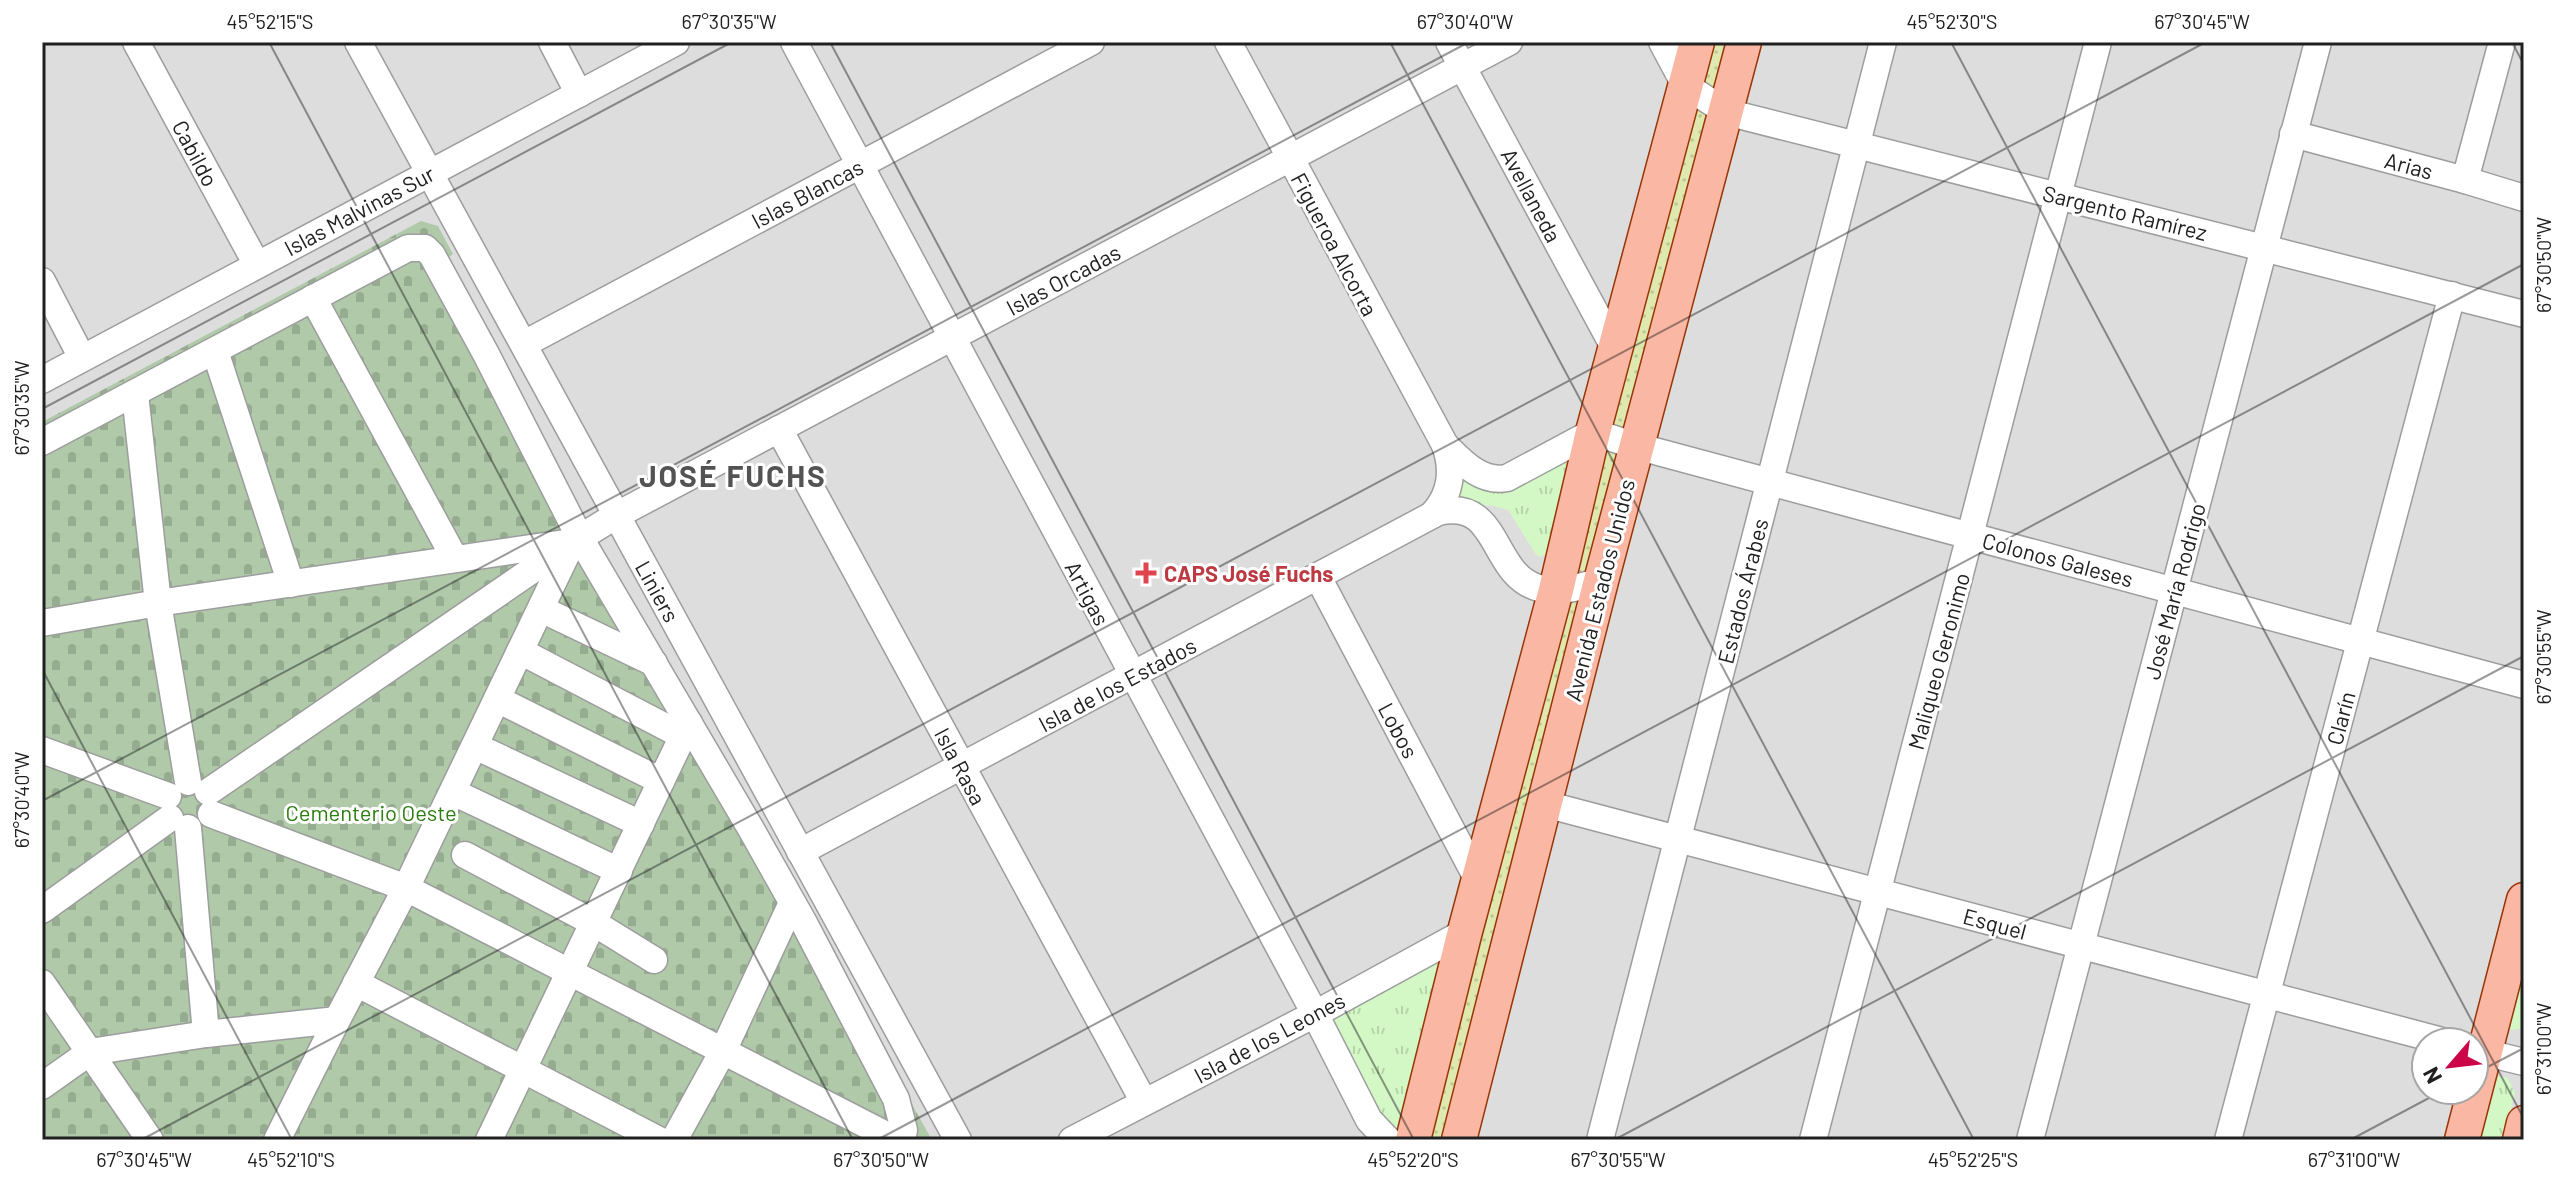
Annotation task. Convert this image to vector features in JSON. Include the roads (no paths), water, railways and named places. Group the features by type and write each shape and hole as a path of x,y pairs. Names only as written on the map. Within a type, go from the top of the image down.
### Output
{"main road":[{"name":"Avenida Estados Unidos","path":"1413,1140 1556,590 1593,432 1697,42"},
{"name":"Avenida Estados Unidos","path":"1459,1140 1636,446 1744,42"},
{"path":"2486,1026 2524,900"},
{"path":"2462,1140 2468,1106"},
{"path":"2520,1140 2524,1123"}],"street":[{"name":"Cabildo","path":"136,42 257,265"},
{"name":"Liniers","path":"358,42 958,1140"},
{"path":"552,42 579,94"},
{"name":"Islas Malvinas Sur","path":"42,380 676,42"},
{"name":"Artigas","path":"794,42 1369,1120 1388,1140"},
{"name":"Islas Blancas","path":"524,344 1091,42"},
{"name":"Figueroa Alcorta","path":"1228,42 1445,445"},
{"name":"Avellaneda","path":"1449,42 1615,349"},
{"name":"Islas Orcadas","path":"42,910 189,805 617,515 1509,42"},
{"path":"1662,42 1685,85 1726,112"},
{"name":"Estados Árabes","path":"1600,1140 1883,42"},
{"name":"Maliqueo Geronimo","path":"1813,1140 2098,42"},
{"name":"José María Rodrigo","path":"2030,1140 2318,42"},
{"path":"2465,180 2502,42"},
{"name":"Sargento Ramírez","path":"1726,112 2524,314"},
{"name":"Arias","path":"2293,134 2524,198"},
{"path":"42,442 408,248 425,248 432,255 486,354 576,540 654,663 686,730 792,903 896,1099 904,1130 902,1140"},
{"path":"42,281 82,358"},
{"name":"Clarín","path":"2228,1140 2452,295"},
{"path":"313,298 455,559"},
{"path":"215,351 291,584"},
{"path":"135,394 158,603 189,805 206,1034"},
{"name":"Isla Rasa","path":"779,429 1144,1102"},
{"path":"1445,445 1467,466 1496,480 1507,478 1593,432"},
{"name":"Colonos Galeses","path":"1593,432 2524,685"},
{"path":"1432,515 1443,500 1450,476 1445,445"},
{"name":"Isla de los Estados","path":"800,852 1446,510 1474,515 1485,524 1503,557 1521,579 1537,587 1556,590"},
{"path":"42,623 576,540"},
{"path":"277,1140 406,888 576,540"},
{"name":"Lobos","path":"1318,577 1479,882"},
{"path":"1556,590 1601,581"},
{"path":"541,609 654,663"},
{"path":"520,651 686,730"},
{"path":"497,699 661,781"},
{"path":"489,1140 686,730"},
{"path":"475,746 641,824"},
{"path":"42,750 406,888 896,1140"},
{"path":"453,792 619,871"},
{"name":"Esquel","path":"1545,804 2410,1032"},
{"path":"465,855 594,923 654,960"},
{"path":"674,1140 723,1051 792,903"},
{"name":"Isla de los Leones","path":"1072,1140 1465,932"},
{"path":"42,983 150,1140"},
{"path":"356,983 659,1140"},
{"path":"42,1086 90,1052 206,1034 337,1020"},
{"path":"2490,1054 2524,1062"}],"place":[{"name":"CAPS José Fuchs","path":"1146,573"}],"district":[{"name":"JOSÉ FUCHS","path":"733,475"}],"park label":[{"name":"Cementerio Oeste","path":"371,812"}]}
